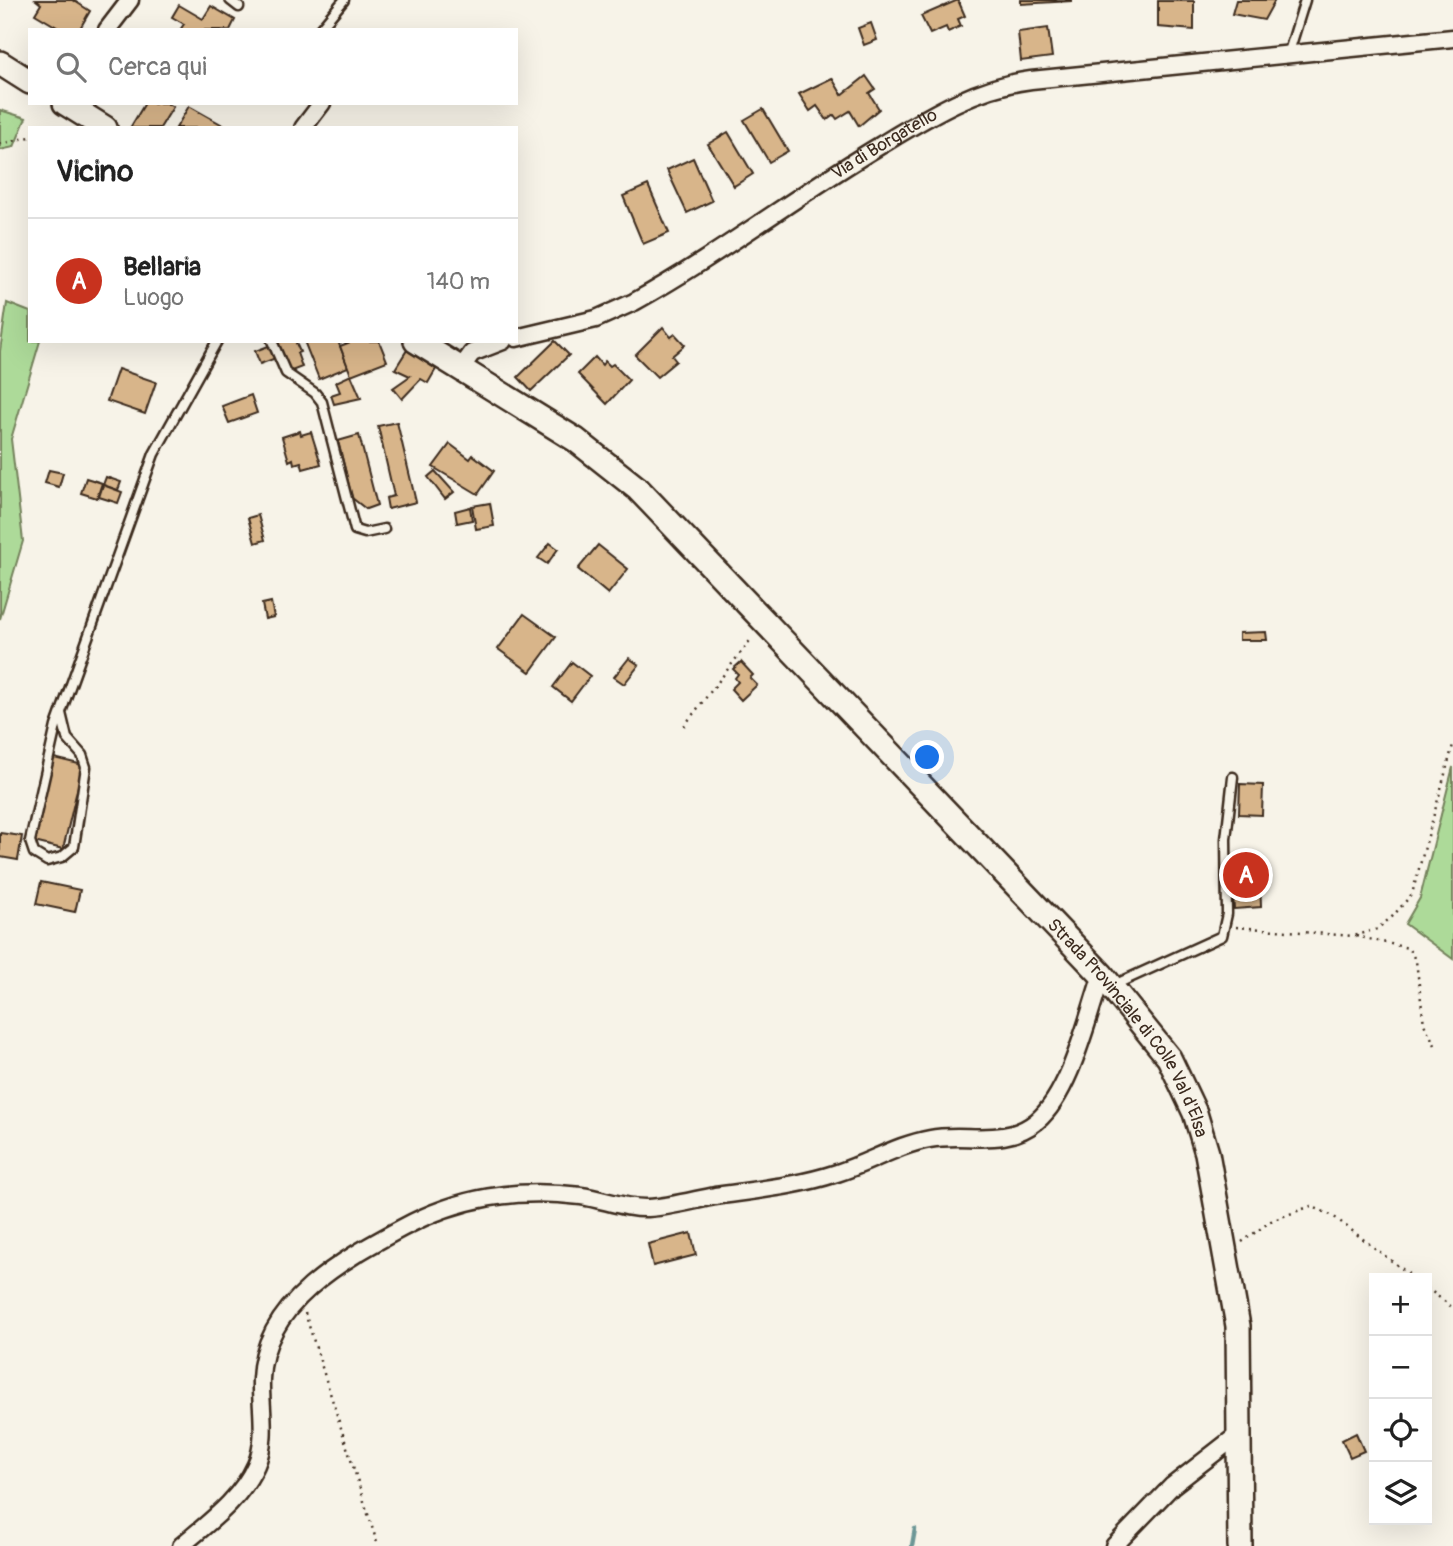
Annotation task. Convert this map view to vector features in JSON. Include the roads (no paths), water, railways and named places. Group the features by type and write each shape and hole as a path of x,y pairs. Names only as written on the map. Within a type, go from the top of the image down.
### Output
{"main road":[{"path":"0,63 28,81"},
{"path":"68,105 102,126"},
{"path":"419,343 461,368"},
{"name":"Strada Provinciale di Colle Val d'Elsa","path":"461,368 611,465 663,514 1106,981 1164,1050 1185,1089 1207,1153 1226,1248 1239,1334 1240,1546"}],"street":[{"path":"109,28 131,0"},
{"name":"Via di Borgatello","path":"518,338 588,321 625,307 695,266 852,162 936,113 984,90 1031,80 1453,38"},
{"path":"305,126 320,105"},
{"path":"461,368 472,353 498,343"},
{"path":"181,1546 232,1502 245,1486 257,1463 262,1443 263,1366 268,1347 281,1322 300,1296 325,1272 403,1227 452,1204 486,1196 530,1192 569,1195 646,1208 807,1181 837,1173 905,1144 933,1138 1006,1137 1026,1129 1054,1101 1106,981"},
{"path":"1114,1546 1172,1486 1240,1433"}],"lane":[{"path":"230,0 239,7"},
{"path":"321,28 344,0"},
{"path":"1288,55 1305,0"},
{"path":"61,713 67,738 82,755 86,767 74,847 62,857 47,861 34,853 30,841 61,713 154,454 216,343"},
{"path":"273,343 286,373 315,393 322,402 355,530 365,533 384,529"},
{"path":"1106,981 1218,940 1225,927 1226,839 1233,777"}],"waterway":[{"path":"912,1546 915,1529"}],"place":[{"name":"Bellaria","path":"1246,875"}]}
